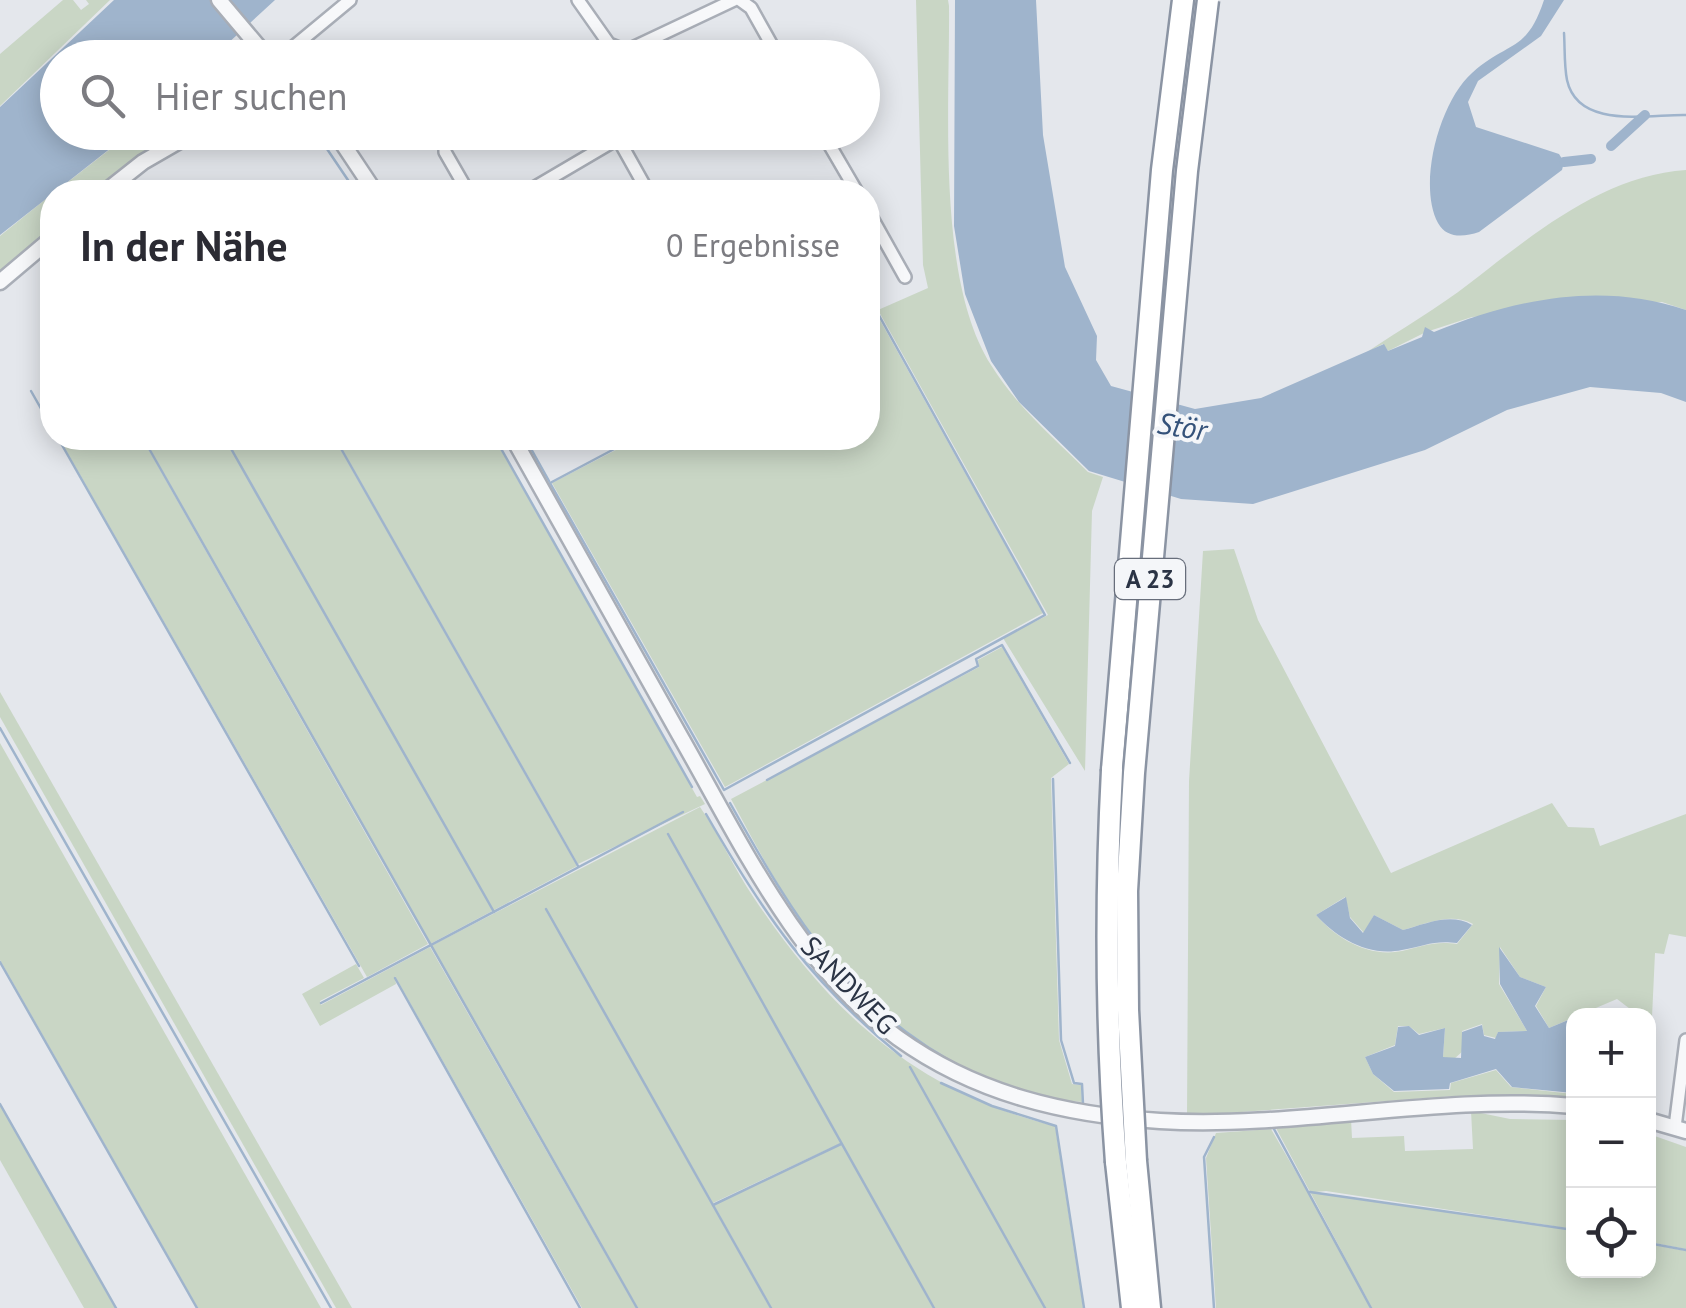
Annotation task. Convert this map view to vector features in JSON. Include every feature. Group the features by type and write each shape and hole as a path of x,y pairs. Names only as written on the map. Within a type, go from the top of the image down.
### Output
{"highway":[{"name":"A 23","path":"1150,1308 1106,1011 1112,770 1162,170 1183,0"},
{"name":"A 23","path":"1132,1308 1126,1161 1134,773 1188,171 1208,0"}],"street":[{"path":"220,0 252,40"},
{"path":"302,40 350,0"},
{"path":"578,0 607,40"},
{"path":"656,40 737,0 753,12 769,40"},
{"path":"120,180 164,150"},
{"path":"347,150 367,180"},
{"path":"444,150 461,180"},
{"path":"548,180 601,150"},
{"path":"630,150 643,180"},
{"path":"832,150 850,180"},
{"path":"880,233 905,278"},
{"path":"0,282 40,248"},
{"name":"SANDWEG","path":"521,450 772,893 836,979 896,1037 991,1088 1094,1116 1194,1121 1457,1103 1566,1106"},
{"path":"1656,1122 1681,1129 1686,1040"}],"green space":[{"path":"63,0 73,0 81,10 89,4 86,0 110,0 68,40 40,40 40,67 0,106 0,54"},
{"path":"916,0 948,0 950,191 961,287 973,329 991,365 1024,408 1088,472 1103,477 1092,511 1085,771 1003,638 1048,615 880,314 880,309 928,288 923,265"},
{"path":"109,150 158,150 112,180 70,180"},
{"path":"1686,170 1686,310 1662,302 1472,317 1426,332 1388,351 1383,344 1367,352 1570,210 1626,183"},
{"path":"40,204 40,242 0,277 0,236"},
{"path":"880,320 1043,613 725,787 552,483 616,450 880,450"},
{"path":"66,450 149,450 428,944 367,977"},
{"path":"151,450 341,450 577,866 430,944"},
{"path":"343,450 501,450 697,797 705,804 578,864"},
{"path":"1234,549 1258,620 1391,873 1552,803 1568,827 1594,828 1600,846 1686,814 1686,937 1669,934 1664,954 1655,953 1652,1008 1629,1008 1617,999 1596,1008 1566,1008 1566,1021 1549,1028 1536,1006 1546,987 1520,977 1500,947 1499,984 1527,1031 1498,1032 1496,1038 1484,1035 1482,1024 1462,1031 1464,1050 1453,1060 1443,1057 1445,1028 1419,1034 1409,1026 1398,1026 1395,1045 1365,1057 1373,1074 1394,1092 1450,1090 1451,1083 1496,1070 1511,1087 1566,1093 1566,1100 1455,1096 1187,1116 1189,781 1203,551","holes":["1345,897 1350,917 1364,933 1374,915 1403,930 1447,919 1473,924 1457,944 1377,952 1354,944 1316,915"]},
{"path":"1002,647 1069,764 1051,778 1059,1040 1072,1084 1081,1085 1082,1102 1049,1097 982,1076 950,1061 891,1022 842,975 810,934 731,799 979,667 978,660"},
{"path":"0,692 352,1308 336,1308 0,717"},
{"path":"0,743 321,1308 198,1308 0,960"},
{"path":"700,807 784,940 847,1013 920,1070 1006,1111 1055,1126 1083,1308 935,1308 744,969 841,1143 713,1203 573,958 770,1308 638,1308 431,946"},
{"path":"430,947 636,1308 582,1308 395,976 396,984 320,1026 302,994 356,964 364,978 320,1001 321,1005"},
{"path":"0,1105 115,1308 84,1308 0,1160"},
{"path":"1471,1111 1510,1119 1566,1120 1566,1228 1315,1192 1566,1229 1566,1278 1656,1278 1656,1245 1686,1251 1686,1308 1372,1308 1276,1128 1351,1119 1352,1138 1404,1136 1405,1151 1473,1149"},
{"path":"1271,1129 1359,1281 1370,1308 1216,1308 1206,1158 1216,1133"},
{"path":"1656,1136 1686,1147 1686,1249 1656,1243"},
{"path":"842,1144 933,1308 772,1308 714,1205"}],"water":[{"path":"114,0 275,0 231,40 71,40"},
{"name":"Stör","path":"955,0 1036,0 1043,135 1065,267 1097,336 1096,360 1111,386 1195,409 1261,398 1384,344 1388,351 1422,337 1425,327 1434,332 1527,303 1590,296 1654,301 1686,310 1686,402 1661,393 1590,387 1507,410 1425,450 1253,504 1181,499 1089,471 1019,402 991,361 965,294 954,226"},
{"path":"1544,0 1564,0 1541,36 1478,81 1468,102 1476,127 1559,154 1564,162 1562,170 1479,232 1451,234 1438,223 1430,187 1442,122 1460,86 1485,63 1523,38"},
{"path":"40,69 40,150 108,150 70,180 40,180 40,204 0,235 0,107"},
{"path":"1346,897 1350,918 1363,933 1374,915 1403,930 1447,919 1472,925 1457,943 1377,951 1343,938 1316,915"},
{"path":"1499,947 1520,977 1546,987 1535,1006 1549,1028 1566,1021 1566,1092 1512,1087 1496,1069 1450,1083 1449,1089 1394,1091 1373,1074 1365,1057 1395,1046 1398,1027 1409,1026 1419,1035 1445,1028 1443,1057 1461,1058 1462,1032 1482,1025 1484,1036 1495,1039 1498,1032 1527,1031 1500,984"}],"waterway":[{"path":"1564,33 1567,80 1574,96 1585,106 1617,116 1686,115"},
{"path":"1611,146 1645,115"},
{"path":"328,150 348,180"},
{"path":"1564,162 1591,159"},
{"path":"612,450 550,483 724,790 1045,615 880,317"},
{"path":"31,391 40,407"},
{"path":"65,450 359,966"},
{"path":"150,450 637,1308"},
{"path":"232,450 494,912"},
{"path":"342,450 578,866"},
{"path":"502,450 692,787"},
{"path":"532,450 549,481"},
{"path":"767,780 978,666 976,659 1002,645 1070,763"},
{"path":"0,728 331,1308"},
{"path":"1053,779 1061,1040 1074,1083 1082,1084 1083,1104 1074,1104"},
{"path":"730,803 802,923 829,958 891,1020 971,1072"},
{"path":"321,1003 683,812"},
{"path":"706,814 791,945 840,1001 901,1056"},
{"path":"668,834 934,1308"},
{"path":"546,909 771,1308"},
{"path":"0,962 197,1308"},
{"path":"395,978 580,1308"},
{"path":"910,1067 1045,1308"},
{"path":"941,1083 992,1106 1056,1126 1084,1308"},
{"path":"0,1104 116,1308"},
{"path":"1274,1129 1371,1308"},
{"path":"1214,1137 1204,1157 1214,1308"},
{"path":"713,1205 841,1144"},
{"path":"1310,1192 1566,1229"},
{"path":"1656,1244 1686,1250"}]}
